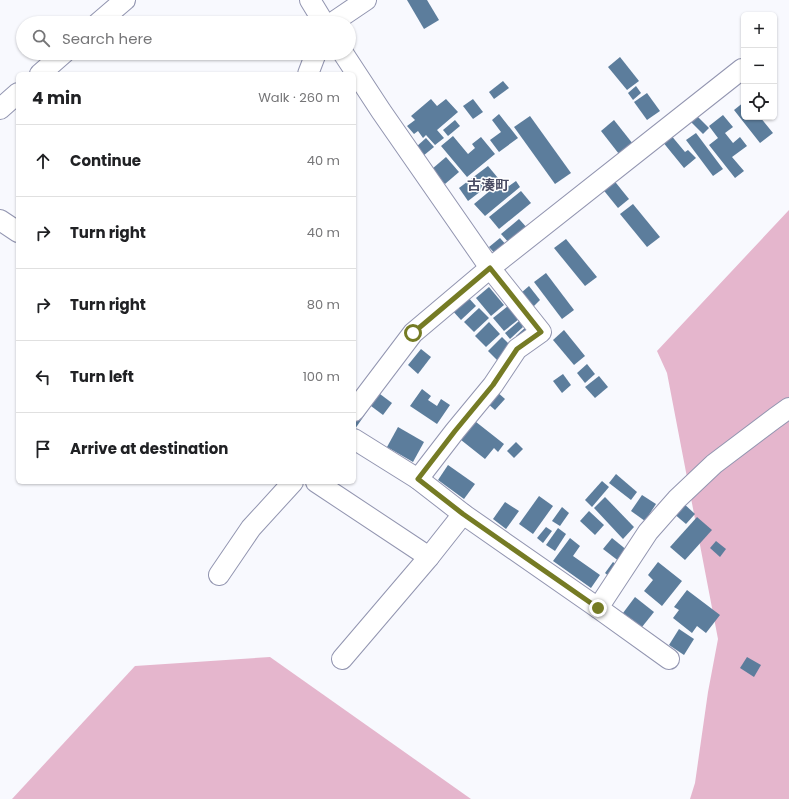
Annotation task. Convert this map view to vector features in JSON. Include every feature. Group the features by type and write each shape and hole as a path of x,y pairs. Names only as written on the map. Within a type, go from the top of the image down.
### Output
{"street":[{"path":"106,16 125,0"},
{"path":"310,0 320,16"},
{"path":"342,16 366,0"},
{"path":"42,72 56,60"},
{"path":"309,72 313,60"},
{"path":"348,60 355,72"},
{"path":"356,408 413,333 490,268 741,70"},
{"path":"356,73 490,268 541,332 517,349 493,385 418,479"},
{"path":"0,109 16,95"},
{"path":"0,220 16,231"},
{"path":"598,608 648,532 677,499 714,464 789,408"},
{"path":"356,440 418,479 463,514 669,659"},
{"path":"219,575 251,528 291,484"},
{"path":"319,484 429,557"},
{"path":"342,659 429,557 463,514"}],"shaded area":[{"path":"789,210 789,799 690,799 695,783 708,692 718,639 667,373 657,351"},
{"path":"270,657 471,799 12,799 135,666"}],"building":[{"path":"407,0 427,0 439,20 424,29"},
{"path":"620,57 639,81 627,90 608,67"},
{"path":"503,81 509,88 494,99 489,92"},
{"path":"636,86 641,93 633,100 628,93"},
{"path":"647,93 660,111 647,120 634,102"},
{"path":"431,99 437,106 446,99 458,112 437,130 444,138 435,145 426,135 423,138 418,131 414,134 407,126 415,120 411,116"},
{"path":"473,99 483,112 473,119 463,106"},
{"path":"741,104 741,119 734,110"},
{"path":"499,114 518,138 499,152 490,140 501,132 492,120"},
{"path":"723,115 733,127 725,133 733,143 740,137 747,146 732,157 744,171 735,178 709,145 718,138 709,126"},
{"path":"530,116 571,173 555,184 514,127"},
{"path":"697,116 709,128 703,134 691,122"},
{"path":"455,120 460,126 448,136 443,130"},
{"path":"614,120 633,144 619,154 601,131"},
{"path":"742,120 762,120 773,133 760,143"},
{"path":"696,133 723,169 713,176 686,140"},
{"path":"670,134 685,152 688,150 696,158 684,168 662,141"},
{"path":"453,136 468,154 475,148 472,144 481,137 495,154 467,177 441,146"},
{"path":"426,138 434,147 423,156 416,147"},
{"path":"446,157 459,172 445,184 432,169"},
{"path":"488,166 498,178 468,201 459,188"},
{"path":"612,178 629,199 618,208 601,187"},
{"path":"503,180 509,186 516,181 520,187 485,216 474,204"},
{"path":"521,191 531,203 499,229 489,217"},
{"path":"633,204 660,237 647,247 620,214"},
{"path":"519,219 529,230 511,245 501,234"},
{"path":"500,238 508,247 497,256 489,247"},
{"path":"566,239 597,277 585,286 554,248"},
{"path":"546,273 574,310 562,319 534,282"},
{"path":"529,286 540,300 533,307 521,293"},
{"path":"489,287 504,305 491,316 476,298"},
{"path":"466,295 476,306 461,320 451,309"},
{"path":"508,306 519,319 504,331 493,318"},
{"path":"479,308 489,318 474,332 464,322"},
{"path":"519,321 523,327 510,339 505,333"},
{"path":"489,322 500,334 486,347 475,336"},
{"path":"527,326 532,332 521,342 516,336"},
{"path":"564,330 585,356 574,365 553,340"},
{"path":"502,337 512,347 498,361 488,351"},
{"path":"421,349 431,357 418,374 408,365"},
{"path":"587,364 595,374 585,383 577,373"},
{"path":"563,374 571,385 562,393 553,381"},
{"path":"599,376 608,387 595,398 585,387"},
{"path":"422,389 431,396 428,400 437,406 441,399 450,405 437,424 410,406"},
{"path":"376,391 392,403 383,415 367,403"},
{"path":"496,391 505,399 495,410 486,402"},
{"path":"361,406 368,410 356,428 356,413"},
{"path":"471,418 504,444 498,452 494,448 485,459 456,436"},
{"path":"398,427 424,442 413,462 387,447"},
{"path":"516,442 523,449 514,458 507,451"},
{"path":"448,465 475,484 464,499 438,480"},
{"path":"616,474 637,492 631,500 609,483"},
{"path":"602,481 609,487 592,507 585,500"},
{"path":"642,495 656,504 645,521 631,511"},
{"path":"539,496 553,506 533,534 519,524"},
{"path":"605,497 634,527 623,539 594,508"},
{"path":"505,502 519,511 506,529 493,519"},
{"path":"682,502 695,514 686,524 673,513"},
{"path":"562,507 569,513 560,526 552,521"},
{"path":"589,511 604,525 595,535 580,521"},
{"path":"697,517 712,530 685,560 670,547"},
{"path":"546,527 552,531 543,543 537,538"},
{"path":"558,528 566,534 555,551 546,545"},
{"path":"570,538 580,546 573,556 600,575 591,588 553,561"},
{"path":"612,538 628,551 620,562 603,549"},
{"path":"716,541 726,549 720,557 710,548"},
{"path":"613,562 619,567 611,578 605,573"},
{"path":"658,562 682,581 662,606 644,591 653,580 648,575"},
{"path":"687,590 720,615 706,633 697,626 692,633 673,618 679,610 674,607"},
{"path":"635,597 654,612 642,627 623,613"},
{"path":"679,629 694,639 684,655 669,645"},
{"path":"747,657 761,665 754,677 740,668"}],"district":[{"name":"古湊町","path":"488,185"}],"route":[{"path":"413,333 490,268 541,332 517,349 493,385 418,479 463,514 598,608"}]}
